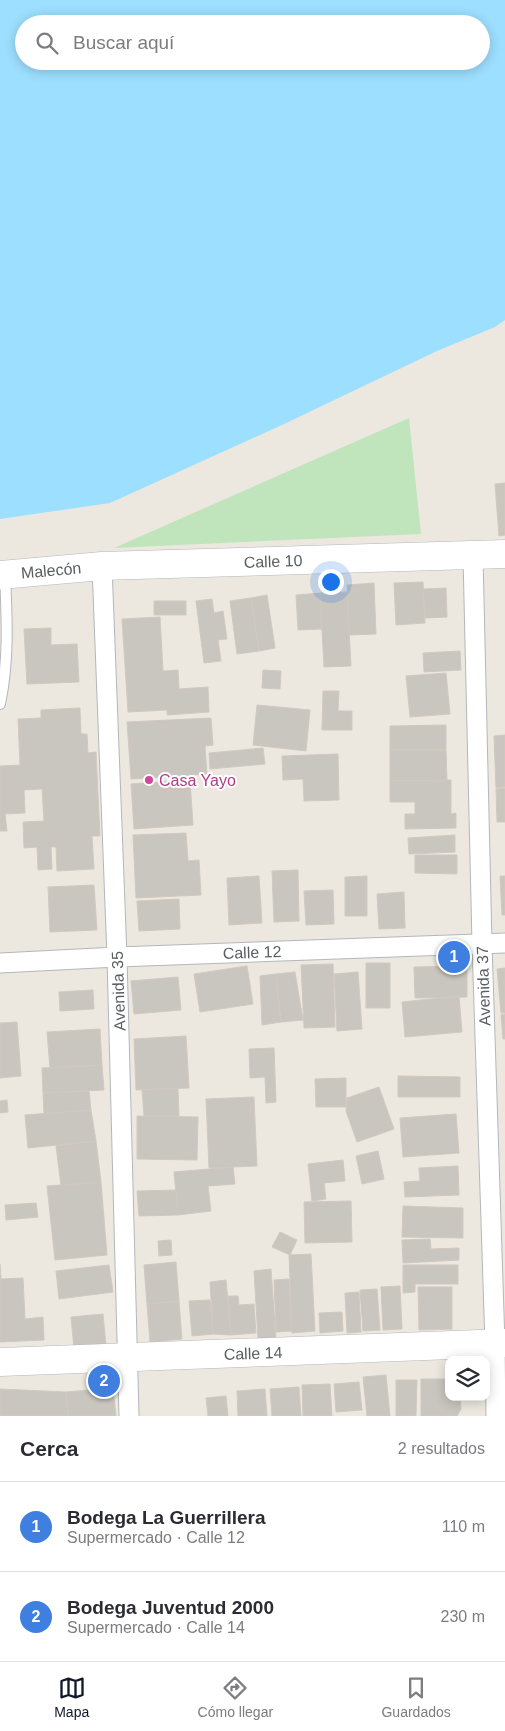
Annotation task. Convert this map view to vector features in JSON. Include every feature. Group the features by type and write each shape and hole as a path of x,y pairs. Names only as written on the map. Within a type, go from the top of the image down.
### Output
{"main road":[{"name":"Calle 10","path":"102,566 505,554"},
{"name":"Malecón","path":"2,574 102,566"},
{"name":"Calle 14","path":"0,1362 500,1343"}],"street":[{"name":"Avenida 37","path":"473,556 482,944 500,1343 496,1416"},
{"name":"Avenida 35","path":"102,566 117,957 129,1416"},
{"name":"Calle 12","path":"0,963 505,943"}],"lane":[{"path":"0,704 5,681 7,633 2,574"}],"green space":[{"path":"409,418 421,534 114,548"}],"water":[{"path":"0,0 505,0 505,320 495,327 437,351 282,425 110,503 0,519"}],"building":[{"path":"505,483 505,535 499,536 495,484"},
{"path":"423,582 425,623 396,625 394,583"},
{"path":"374,583 376,634 349,635 347,585"},
{"path":"446,588 447,617 425,618 423,589"},
{"path":"347,592 351,666 324,667 320,593"},
{"path":"320,593 322,629 298,630 296,595"},
{"path":"267,595 275,648 259,651 251,598"},
{"path":"251,598 259,651 237,654 230,601"},
{"path":"212,599 214,613 223,611 227,639 218,640 221,661 204,663 196,601"},
{"path":"154,601 186,601 186,615 154,615"},
{"path":"160,617 163,671 178,670 179,689 208,687 209,712 167,715 167,710 128,712 122,619"},
{"path":"51,628 51,645 77,644 79,682 27,684 24,629"},
{"path":"460,651 461,670 424,672 423,653"},
{"path":"263,670 281,671 280,689 262,688"},
{"path":"446,673 450,714 410,717 406,676"},
{"path":"323,691 339,691 338,711 352,711 352,730 322,730"},
{"path":"257,705 310,710 306,751 253,745"},
{"path":"80,708 81,734 87,734 88,753 96,752 100,836 92,836 94,869 57,871 56,847 51,847 52,869 38,870 37,847 24,848 23,822 44,821 42,789 24,790 25,813 5,814 7,831 0,831 0,766 20,765 18,719 41,718 41,710"},
{"path":"211,718 213,745 205,746 207,774 131,779 127,722"},
{"path":"446,725 446,750 390,750 390,726"},
{"path":"505,735 505,787 496,788 494,736"},
{"path":"263,748 265,764 210,769 209,753"},
{"path":"390,750 446,750 447,781 390,781"},
{"path":"338,754 339,800 304,801 303,779 283,780 282,756"},
{"path":"190,780 193,825 134,829 131,784"},
{"path":"451,780 451,814 456,813 456,828 405,829 405,814 415,814 415,802 390,802 390,781"},
{"path":"505,788 505,822 497,822 496,789"},
{"path":"186,833 188,861 199,860 201,895 136,898 133,835"},
{"path":"455,835 455,852 409,854 408,838"},
{"path":"415,855 457,855 457,874 415,873"},
{"path":"298,870 299,921 274,922 272,871"},
{"path":"259,876 262,923 229,925 227,878"},
{"path":"367,876 367,916 345,916 345,877"},
{"path":"500,876 505,876 505,915 502,915"},
{"path":"94,885 97,930 50,932 48,887"},
{"path":"333,890 334,924 306,925 304,891"},
{"path":"404,892 405,928 379,929 377,894"},
{"path":"179,899 180,929 139,931 137,901"},
{"path":"366,963 390,963 390,1008 366,1008"},
{"path":"333,964 335,1027 304,1028 301,965"},
{"path":"247,966 253,1004 200,1012 194,974"},
{"path":"467,966 467,997 415,998 414,967"},
{"path":"505,968 505,1013 501,1013 497,969"},
{"path":"295,972 303,1020 281,1022 276,974"},
{"path":"358,972 362,1029 337,1031 334,974"},
{"path":"276,974 281,1022 262,1025 260,976"},
{"path":"178,977 181,1010 134,1014 131,981"},
{"path":"93,990 94,1009 60,1011 59,992"},
{"path":"459,996 462,1032 405,1037 402,1002"},
{"path":"505,1014 505,1039 503,1039 501,1015"},
{"path":"17,1022 21,1076 0,1078 0,1023"},
{"path":"100,1029 102,1065 50,1068 47,1032"},
{"path":"186,1036 189,1088 136,1090 134,1039"},
{"path":"274,1048 276,1102 266,1103 265,1077 250,1078 249,1049"},
{"path":"102,1065 104,1090 43,1093 42,1068"},
{"path":"398,1076 460,1077 460,1097 398,1097"},
{"path":"346,1078 346,1107 316,1107 315,1079"},
{"path":"379,1087 394,1129 357,1142 346,1111 347,1098"},
{"path":"178,1088 179,1116 144,1116 142,1090"},
{"path":"89,1091 91,1110 44,1114 43,1093"},
{"path":"254,1097 257,1166 209,1168 206,1099"},
{"path":"7,1100 8,1112 0,1113 0,1101"},
{"path":"91,1110 96,1141 28,1148 25,1115"},
{"path":"456,1114 459,1153 403,1157 400,1118"},
{"path":"137,1116 198,1117 197,1160 137,1159"},
{"path":"96,1141 101,1182 61,1186 56,1146"},
{"path":"378,1151 384,1179 362,1184 356,1156"},
{"path":"343,1160 345,1181 324,1183 326,1199 312,1201 308,1164"},
{"path":"458,1166 459,1195 405,1197 404,1182 420,1181 419,1168"},
{"path":"233,1167 235,1184 208,1186 211,1211 178,1215 174,1172"},
{"path":"101,1182 107,1255 55,1260 47,1186"},
{"path":"176,1190 178,1215 139,1216 137,1191"},
{"path":"351,1201 352,1242 305,1243 304,1202"},
{"path":"36,1203 38,1217 6,1220 5,1205"},
{"path":"403,1206 463,1208 463,1238 402,1237"},
{"path":"280,1232 297,1240 290,1255 272,1247"},
{"path":"430,1239 431,1249 459,1248 459,1260 403,1263 402,1240"},
{"path":"171,1240 172,1255 159,1256 158,1241"},
{"path":"311,1254 315,1331 292,1333 289,1255"},
{"path":"176,1262 179,1301 147,1304 144,1265"},
{"path":"0,1264 1,1279 23,1278 25,1319 43,1317 44,1340 0,1342"},
{"path":"109,1265 113,1292 59,1299 56,1271"},
{"path":"403,1265 458,1265 458,1284 415,1284 415,1292 403,1293"},
{"path":"271,1269 276,1338 258,1339 254,1271"},
{"path":"289,1279 292,1331 276,1332 274,1280"},
{"path":"226,1280 231,1335 213,1334 210,1282"},
{"path":"400,1286 402,1329 383,1330 381,1287"},
{"path":"418,1287 452,1287 452,1329 419,1330"},
{"path":"377,1289 380,1330 363,1331 360,1290"},
{"path":"359,1292 361,1332 347,1333 345,1293"},
{"path":"228,1296 238,1296 239,1305 254,1304 256,1333 231,1335"},
{"path":"210,1300 213,1334 192,1336 189,1301"},
{"path":"179,1301 182,1339 150,1342 147,1304"},
{"path":"342,1312 343,1331 320,1333 319,1313"},
{"path":"103,1314 106,1346 74,1349 71,1317"},
{"path":"386,1375 390,1416 367,1416 363,1377"},
{"path":"421,1379 445,1379 445,1401 460,1401 461,1409 457,1416 421,1416"},
{"path":"396,1380 417,1380 416,1416 396,1416"},
{"path":"359,1382 362,1410 336,1412 334,1384"},
{"path":"330,1384 332,1416 303,1416 302,1385"},
{"path":"299,1387 301,1416 272,1416 270,1389"},
{"path":"113,1388 116,1416 68,1416 66,1392"},
{"path":"0,1389 66,1392 68,1416 0,1416"},
{"path":"265,1389 267,1416 238,1416 237,1391"},
{"path":"226,1396 228,1416 208,1416 206,1398"}],"place":[{"name":"Casa Yayo","path":"149,780"},
{"name":"Bodega La Guerrillera","path":"454,957"},
{"name":"Bodega Juventud 2000","path":"104,1381"}]}
